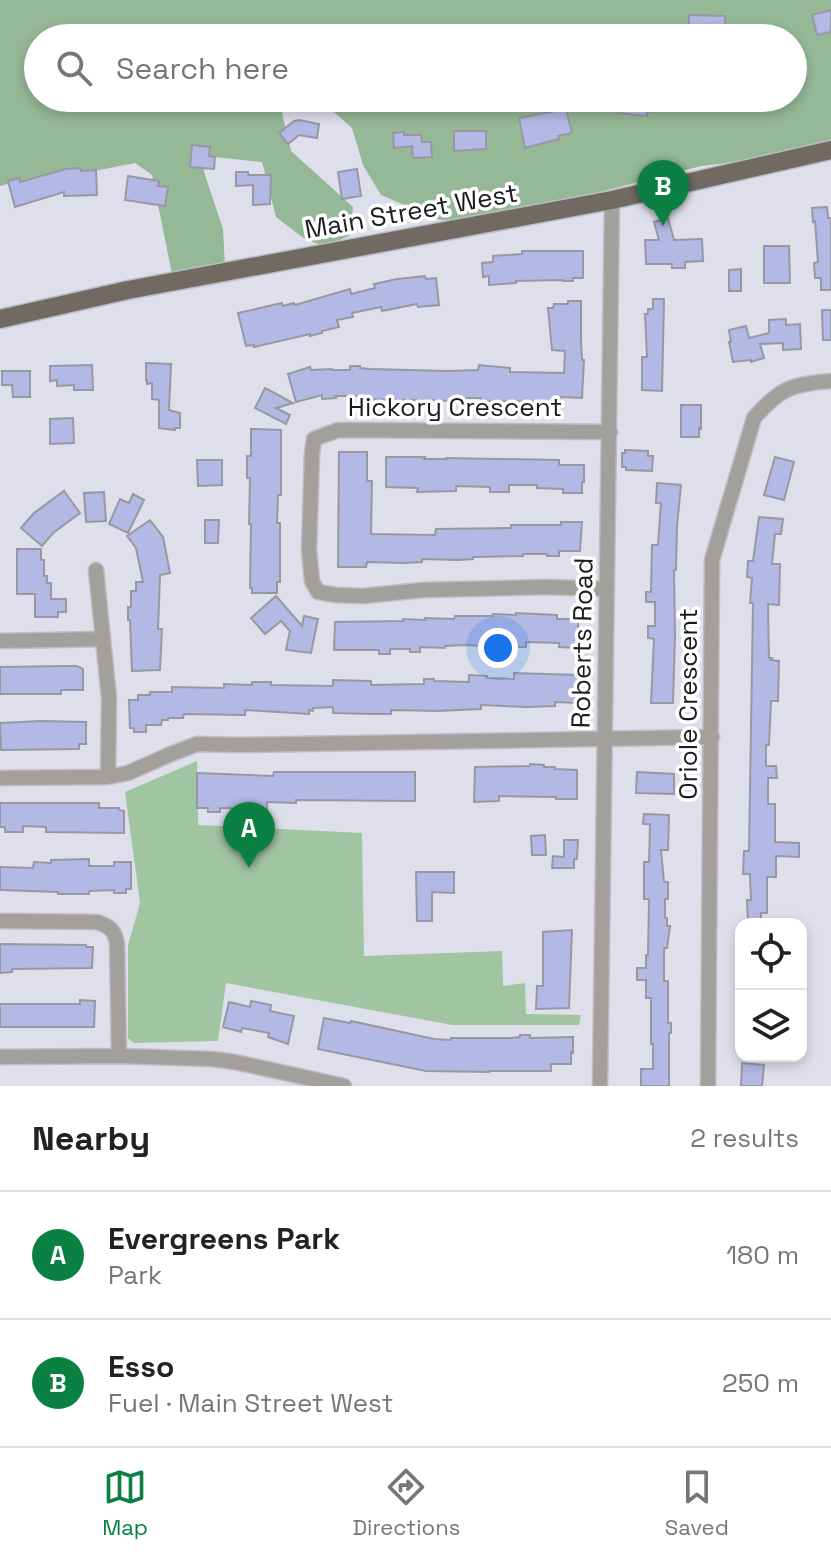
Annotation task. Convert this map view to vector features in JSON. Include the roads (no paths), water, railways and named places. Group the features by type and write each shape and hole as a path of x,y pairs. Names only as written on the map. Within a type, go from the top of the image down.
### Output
{"main road":[{"name":"Main Street West","path":"0,319 128,290 612,200 831,150"}],"street":[{"name":"Roberts Road","path":"600,1086 612,200"},
{"name":"Oriole Crescent","path":"708,1086 712,560 754,418 786,388 831,381"},
{"name":"Hickory Crescent","path":"607,589 547,587 336,595 318,592 312,581 309,550 312,453 314,439 322,435 338,430 610,432"},
{"path":"96,570 109,698 108,777"},
{"path":"0,641 103,639"},
{"path":"0,778 108,777 128,773 197,744 712,737"},
{"path":"0,921 97,922 107,925 115,933 119,1056"},
{"path":"0,1057 212,1059 344,1086"}],"place":[{"name":"Esso","path":"663,226"},
{"name":"Evergreens Park","path":"249,868"}]}
